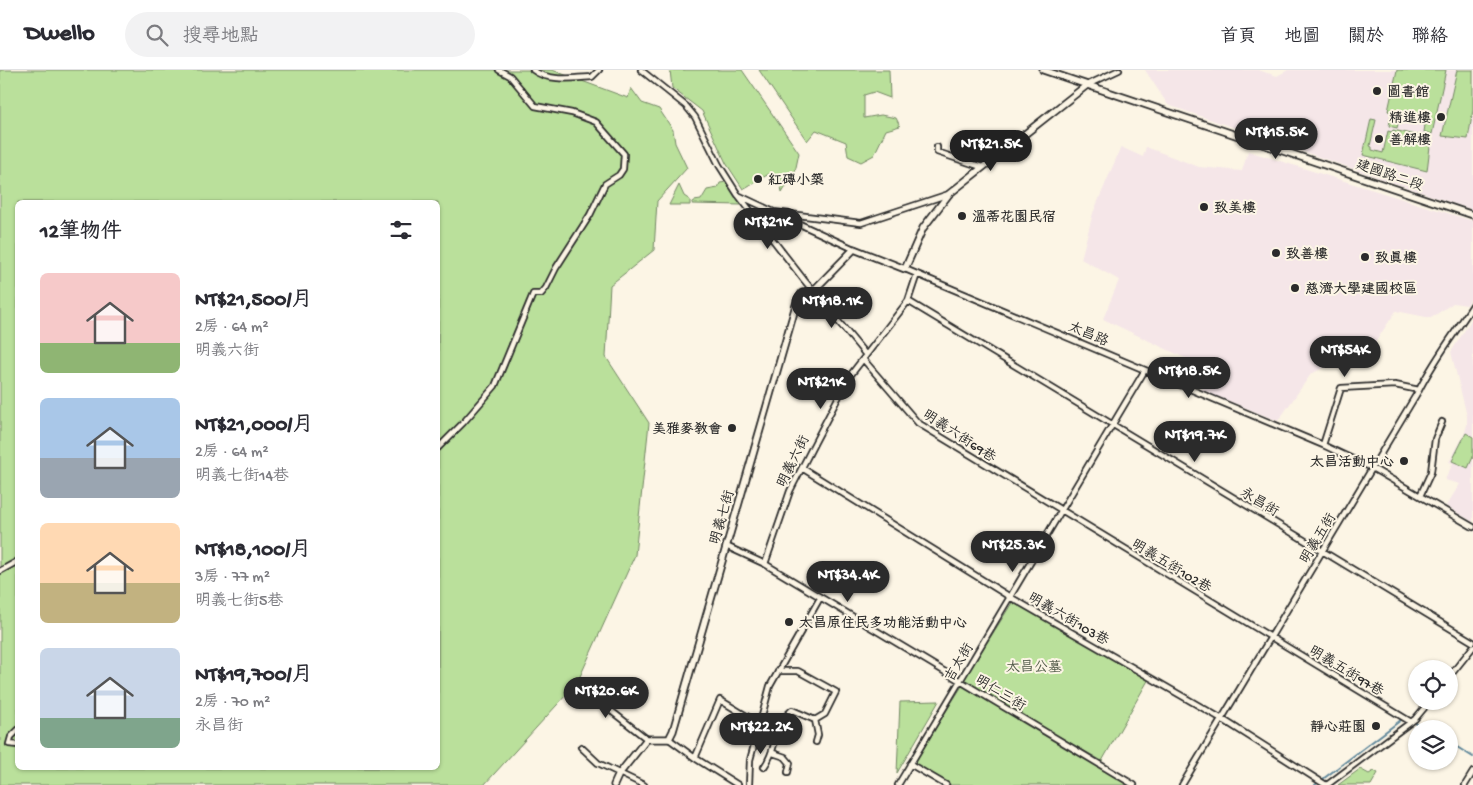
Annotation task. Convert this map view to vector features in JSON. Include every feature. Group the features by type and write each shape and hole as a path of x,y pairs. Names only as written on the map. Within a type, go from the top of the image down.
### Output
{"street":[{"path":"440,446 495,386 533,294 541,294 546,288 556,268 590,215 605,184 619,175 625,163 624,154 596,122 572,114 535,106 510,76 499,70"},
{"path":"533,70 547,77 572,78 592,77 598,70"},
{"name":"明義六街69巷","path":"641,70 686,106 695,117 738,195 918,423 1061,512"},
{"name":"建國路二段","path":"1043,70 1473,215"},
{"path":"905,269 923,228 949,194 982,166 1087,85 1119,70"},
{"path":"937,147 937,152 982,166"},
{"path":"774,212 861,222 949,194"},
{"path":"738,195 854,249"},
{"name":"太昌路","path":"854,249 1323,445 1372,468 1473,527"},
{"name":"明義七街","path":"669,738 673,731 796,305 802,293 814,290 854,249"},
{"name":"明義六街","path":"765,564 790,492 849,377 908,301 917,274"},
{"name":"永昌街","path":"908,301 1473,642"},
{"name":"明義五街","path":"1182,785 1419,390 1432,363 1454,335 1473,304"},
{"name":"吉太街","path":"898,785 1114,426 1145,370"},
{"path":"1323,445 1341,388 1395,385 1419,390"},
{"path":"1420,496 1431,472 1435,439 1442,422"},
{"name":"明義六街103巷","path":"802,468 1010,597 1222,719 1326,785"},
{"name":"明義五街102巷","path":"1061,512 1271,637"},
{"name":"明仁三街","path":"726,546 765,564 1134,785"},
{"path":"0,571 15,563"},
{"path":"749,785 750,760 758,723 770,686 820,598"},
{"name":"明義五街97巷","path":"1271,637 1408,720"},
{"path":"1458,666 1473,647"},
{"path":"778,671 798,671 836,692 825,714 815,720"},
{"path":"628,689 610,710 647,739 669,738 695,758 738,785"},
{"path":"695,758 720,700 758,723"},
{"path":"764,767 773,752 779,723 792,710 815,720"},
{"path":"1413,720 1422,710"},
{"path":"815,720 818,735 816,742"},
{"path":"1326,785 1408,724"},
{"path":"15,733 11,737 9,744 15,745"},
{"path":"614,785 619,774 647,739"},
{"path":"581,747 598,763 644,785"},
{"path":"773,752 785,757 790,763 788,772"},
{"path":"910,764 946,785"},
{"path":"1465,785 1473,772"}],"shaded area":[{"path":"1145,70 1258,70 1277,76 1288,70 1473,70 1473,210 1168,105"},
{"name":"慈濟大學建國校區","path":"1121,147 1143,157 1146,147 1199,167 1242,171 1248,151 1473,221 1473,296 1467,305 1453,303 1431,318 1396,311 1362,362 1329,365 1311,374 1278,421 1202,390 1208,369 1103,319 1119,280 1081,259 1093,213"},
{"path":"1473,317 1473,522 1446,506 1460,484 1445,480 1453,463 1449,462 1464,435 1467,425 1467,416 1451,352"}],"green space":[{"path":"0,70 552,70 628,98 631,88 642,103 659,109 673,130 675,143 687,168 657,201 654,250 610,285 606,357 649,423 635,555 577,683 484,785 0,785"},
{"path":"670,70 742,70 799,153 795,172 782,193 780,179 769,174 743,189 726,163 702,111 672,88"},
{"path":"759,70 889,70 890,98 874,92 864,95 864,118 881,115 896,118 900,126 886,130 874,155 861,162 848,156 846,142 816,130 807,141"},
{"path":"1397,70 1446,70 1432,134 1424,132 1425,125 1399,120 1397,128 1389,126 1392,112 1388,111"},
{"path":"1457,70 1473,70 1473,110 1468,139 1442,136"},
{"path":"1371,119 1376,120 1370,146 1372,150 1383,153 1388,131 1392,132 1393,130 1431,138 1427,171 1363,155"},
{"path":"727,182 741,205 692,204 694,201 701,200 707,190 718,188 720,183"},
{"path":"679,185 684,196 690,200 690,205 669,205"},
{"path":"1466,433 1473,437 1473,457 1468,468 1452,461"},
{"name":"太昌公墓","path":"1015,598 1150,677 1102,761 963,681"},
{"path":"962,686 1131,785 951,785 913,764"},
{"path":"939,701 897,773 900,702"},
{"path":"1360,769 1369,774 1374,771 1378,773 1371,785 1338,785"}],"waterway":[{"path":"1315,785 1401,720"},
{"path":"1458,748 1473,757"}],"place":[{"name":"圖書館","path":"1377,91"},
{"name":"精進樓","path":"1441,117"},
{"name":"善解樓","path":"1379,139"},
{"name":"紅磚小築","path":"758,179"},
{"name":"致美樓","path":"1204,207"},
{"name":"溫蒂花園民宿","path":"962,216"},
{"name":"致善樓","path":"1276,253"},
{"name":"致真樓","path":"1365,257"},
{"name":"慈濟大學建國校區","path":"1295,288"},
{"name":"美雅麥教會","path":"732,428"},
{"name":"太昌活動中心","path":"1404,461"},
{"name":"太昌原住民多功能活動中心","path":"789,622"},
{"name":"靜心莊園","path":"1376,726"}]}
